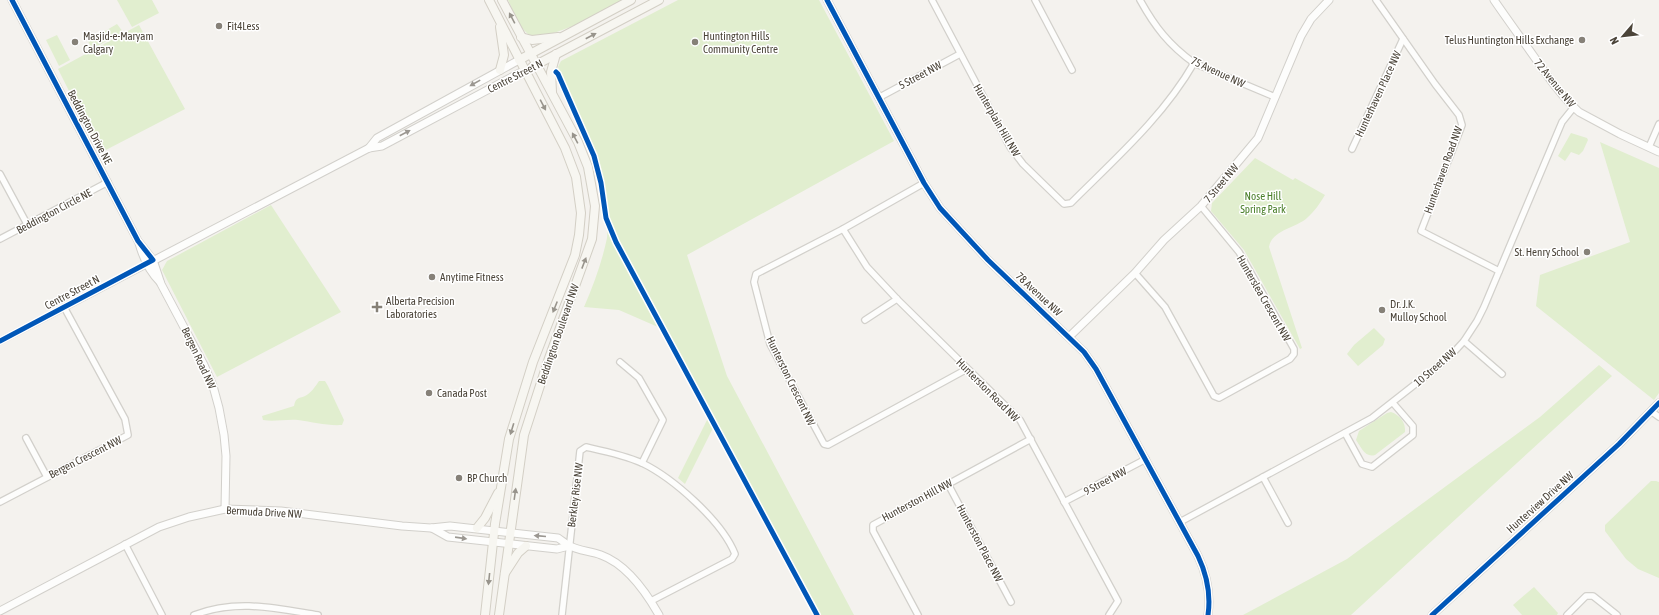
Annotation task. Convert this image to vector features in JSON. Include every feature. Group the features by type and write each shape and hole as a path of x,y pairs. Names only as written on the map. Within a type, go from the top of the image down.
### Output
{"main road":[{"path":"489,0 498,16 504,48 500,70"},
{"name":"Beddington Boulevard NW","path":"499,615 524,435 548,361 592,239 595,206 588,167 578,142 502,0"},
{"name":"Centre Street N","path":"522,65 530,54 631,0"},
{"name":"Centre Street N","path":"522,65 536,65 659,0"},
{"name":"Beddington Boulevard NW","path":"485,615 492,542 509,439 533,362 575,255 581,213 576,177 565,148 498,16"},
{"path":"522,37 532,40 565,36"},
{"path":"552,95 552,70 556,54"},
{"path":"477,528 483,521 500,489"},
{"path":"504,575 518,553 526,546"}],"street":[{"name":"Beddington Drive NE","path":"12,0 150,262"},
{"name":"78 Avenue NW","path":"827,0 880,97 924,183 940,208 988,260 1070,336 1096,369 1198,556 1207,580 1209,591 1208,615"},
{"name":"Hunterplain Hill NW","path":"932,0 1010,147 1023,164 1064,204 1071,203 1163,108 1185,79 1194,63"},
{"path":"1035,0 1072,70"},
{"name":"75 Avenue NW","path":"1140,0 1156,28 1182,54 1194,63 1275,96"},
{"name":"7 Street NW","path":"1070,336 1135,272 1164,240 1201,206 1258,138 1304,30 1311,19 1329,0"},
{"name":"Hunterhaven Road NW","path":"1376,0 1459,115 1462,125 1421,231 1499,270"},
{"name":"72 Avenue NW","path":"1494,0 1544,71 1563,96 1574,107 1602,125 1659,152"},
{"name":"Hunterhaven Place NW","path":"1352,149 1403,39"},
{"name":"5 Street NW","path":"880,97 960,54"},
{"name":"Centre Street N","path":"369,148 377,138 500,70 522,65"},
{"name":"Centre Street N","path":"0,341 369,148 382,146 522,65"},
{"name":"10 Street NW","path":"1180,522 1372,418 1432,371 1464,341 1480,316 1491,292 1562,122 1574,107"},
{"path":"1649,147 1659,124"},
{"path":"0,174 27,224"},
{"name":"Beddington Circle NE","path":"0,239 108,182"},
{"name":"Hunterston Crescent NW","path":"924,183 843,229 756,274 754,282 770,344 824,444 828,445 967,369"},
{"name":"Hunterslea Crescent NW","path":"1135,272 1165,307 1214,396 1219,398 1290,359 1294,354 1294,349 1239,252 1201,206"},
{"name":"Hunterston Road NW","path":"843,229 867,267 897,299 1020,420 1118,601 1109,615"},
{"name":"Bergen Road NW","path":"150,262 153,275 161,284 204,365 213,386 219,408 226,456 225,509"},
{"path":"865,320 897,299"},
{"name":"Bergen Crescent NW","path":"0,502 128,435 125,420 64,307"},
{"path":"1464,341 1502,374"},
{"path":"620,362 639,378 663,420 642,463"},
{"path":"1345,433 1362,464 1372,467 1413,435 1413,426 1393,403"},
{"name":"Hunterview Drive NW","path":"1432,615 1652,412 1659,403"},
{"path":"1652,412 1659,417"},
{"path":"26,438 46,477"},
{"name":"Hunterston Hill NW","path":"918,615 873,531 873,524 1031,439"},
{"name":"Berkley Rise NW","path":"568,546 576,494 580,452 586,447 642,463 677,486 710,517 732,547 735,554 732,559 651,601"},
{"name":"9 Street NW","path":"1064,502 1146,459"},
{"path":"1263,477 1288,523"},
{"name":"Hunterston Place NW","path":"948,484 1011,602"},
{"name":"Bermuda Drive NW","path":"0,611 159,527 189,517 225,509 281,511 402,526 431,528 450,526 477,528 558,538 568,546"},
{"name":"Bermuda Drive NW","path":"431,528 448,537 557,549 568,546"},
{"path":"125,544 162,615"},
{"path":"562,615 568,546 603,555 615,563 628,573 651,601 659,615"},
{"path":"1567,615 1586,596 1593,596 1617,615"},
{"path":"194,615 216,608 240,605 281,609 318,615"}],"green space":[{"path":"117,0 152,0 159,13 132,27"},
{"path":"508,0 624,0 576,24 548,35 536,36 528,34 525,31 516,18"},
{"path":"678,0 819,0 894,141 687,255 727,376 854,615 815,615 713,428 685,484 678,478 708,418 658,327 619,310 584,307 603,256 607,238 607,213 598,165 566,90 558,67 561,61"},
{"path":"117,24 123,32 92,49 88,41"},
{"path":"139,25 185,109 100,153 58,69"},
{"path":"57,35 70,60 59,66 46,40"},
{"path":"1571,133 1587,138 1588,140 1583,151 1579,155 1571,152 1565,161 1558,156"},
{"path":"1600,142 1659,168 1659,393 1654,400 1536,306 1540,275 1630,242"},
{"name":"Nose Hill Spring Park","path":"1255,158 1293,180 1295,178 1325,195 1315,210 1307,218 1279,233 1271,241 1269,247 1302,348 1300,349 1244,250 1211,211 1212,203"},
{"path":"271,205 341,312 217,377 162,270 167,261"},
{"path":"1374,328 1385,339 1383,345 1358,366 1347,354 1354,345"},
{"path":"1599,365 1612,376 1351,615 1243,615 1347,559 1540,417"},
{"path":"319,381 325,381 328,386 344,420 342,425 298,420 263,420 262,416 294,406 299,398 309,393"},
{"path":"1391,412 1402,420 1405,432 1375,455 1369,455 1356,440 1359,431"},
{"path":"1651,481 1659,482 1659,578 1638,569 1626,559 1605,531 1605,525"},
{"path":"1534,587 1558,613 1557,615 1522,615 1513,605"}],"cycle path":[{"path":"0,341 153,260 138,241 12,0"},
{"path":"827,0 924,183 940,208 988,260 1084,352 1096,369 1198,556 1208,585 1208,615"},
{"path":"556,72 594,156 601,183 606,218 616,242 817,615"},
{"path":"1432,615 1619,444 1659,403"}],"place":[{"name":"Fit4Less","path":"219,26"},
{"name":"Telus Huntington Hills Exchange","path":"1582,40"},
{"name":"Masjid-e-Maryam Calgary","path":"75,42"},
{"name":"Huntington Hills Community Centre","path":"695,42"},
{"name":"St. Henry School","path":"1587,252"},
{"name":"Anytime Fitness","path":"432,277"},
{"name":"Alberta Precision Laboratories","path":"377,307"},
{"name":"Dr. J.K. Mulloy School","path":"1382,310"},
{"name":"Canada Post","path":"429,393"},
{"name":"BP Church","path":"459,478"}]}
